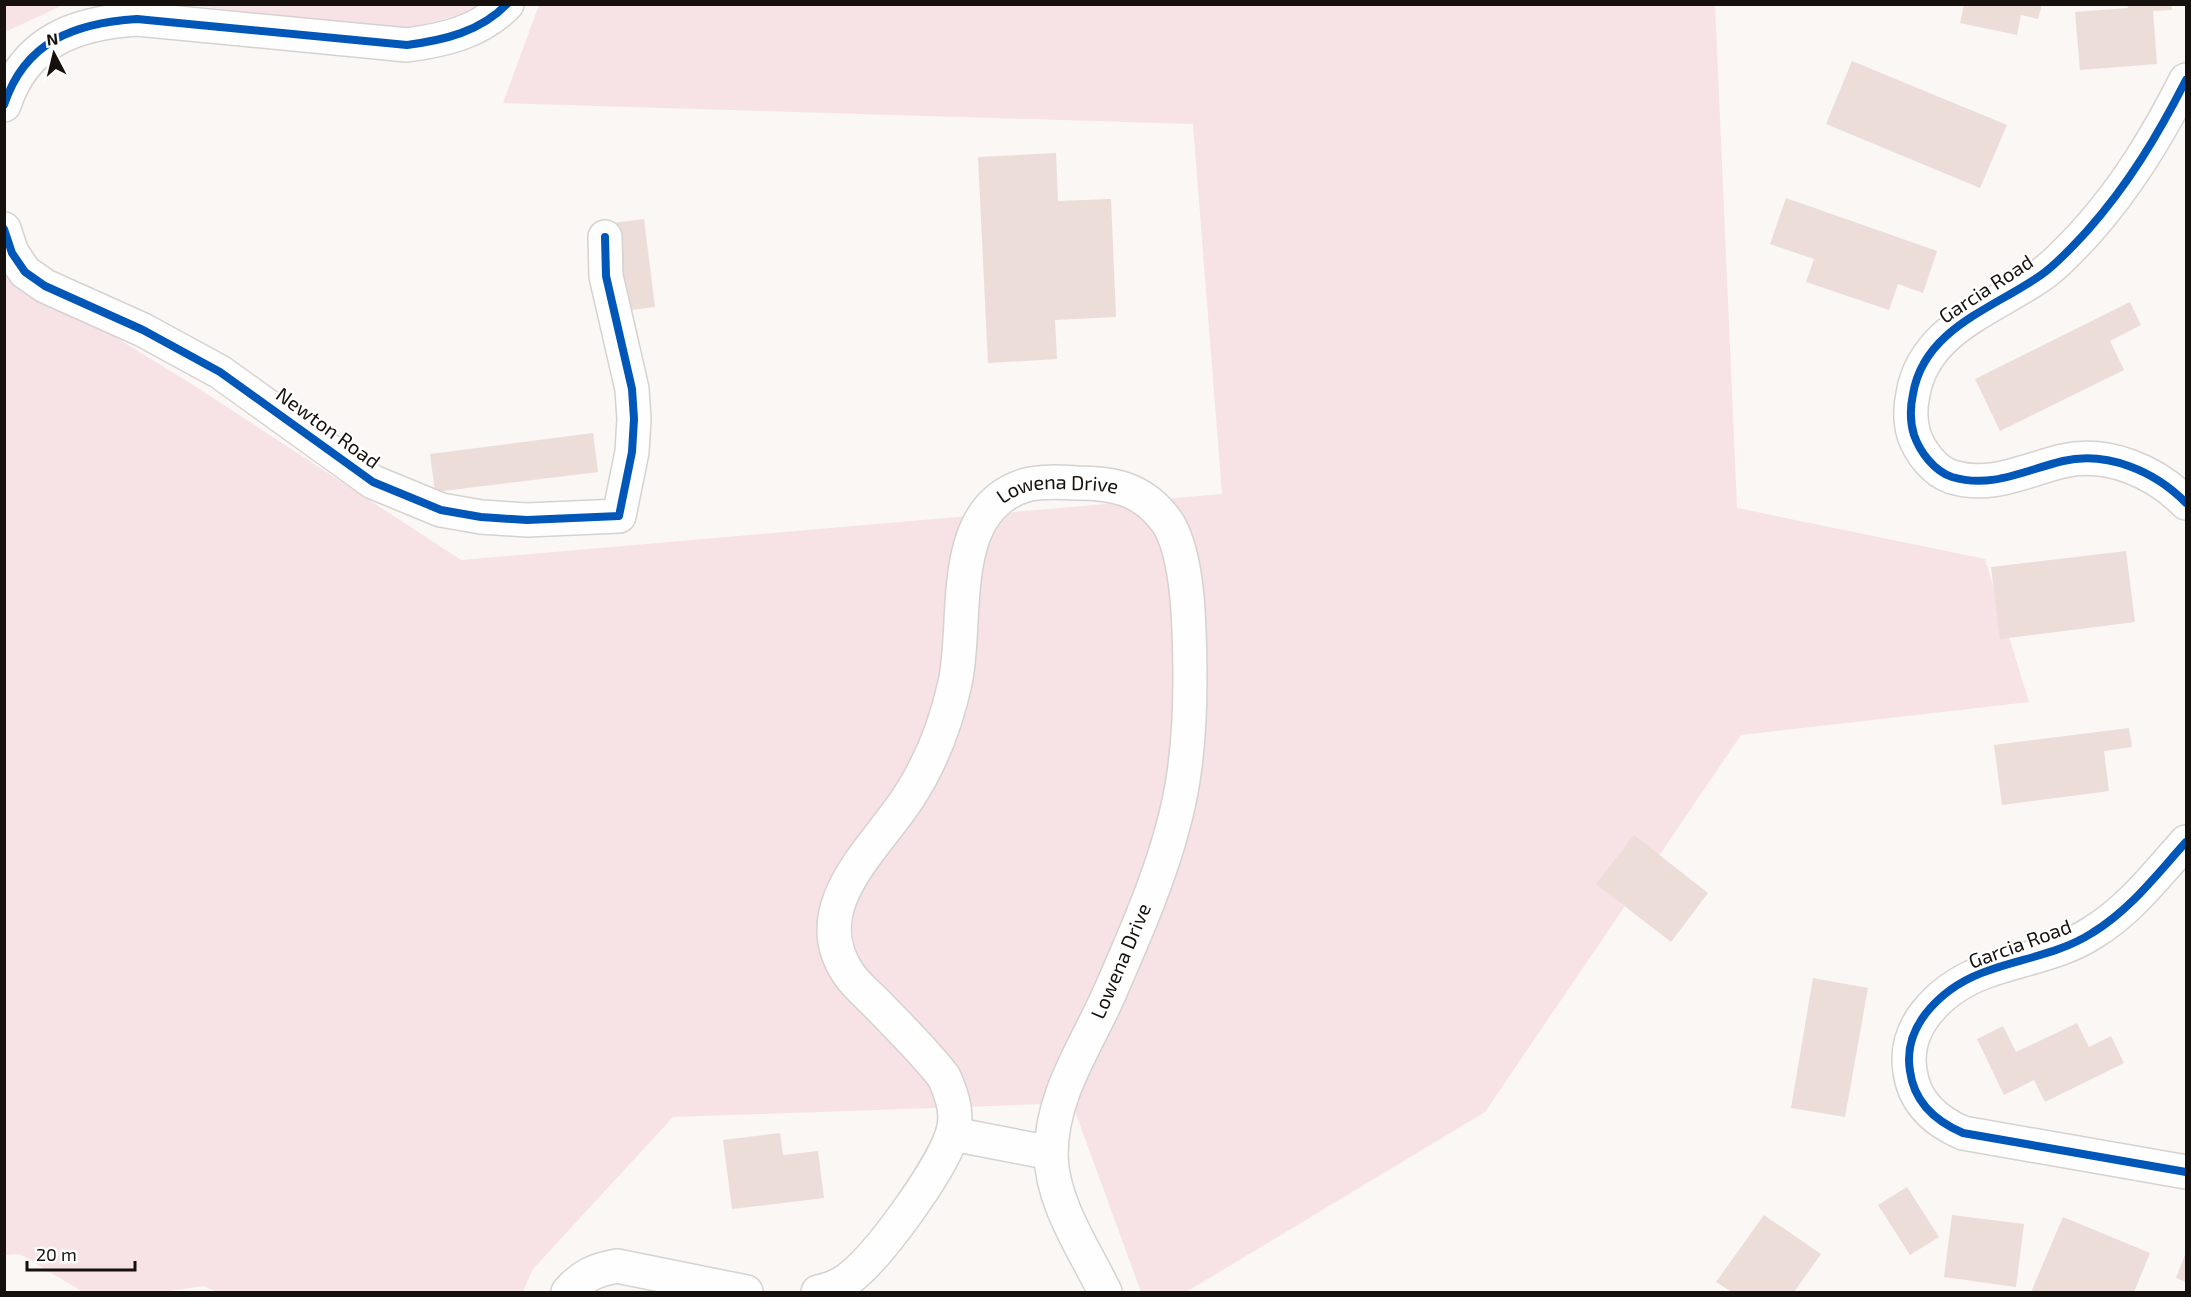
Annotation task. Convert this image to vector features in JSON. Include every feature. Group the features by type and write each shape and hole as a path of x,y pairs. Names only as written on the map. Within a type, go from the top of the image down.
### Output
{"street":[{"path":"4,105 15,78 33,56 52,40 77,28 109,21 137,20 407,45 441,40 474,29 507,4"},
{"name":"Garcia Road","path":"2187,80 2155,140 2123,188 2086,233 2043,274 1948,332 1934,347 1914,383 1911,425 1918,446 1931,463 1948,476 1969,482 1993,481 2063,461 2104,460 2125,464 2163,482 2187,503"},
{"name":"Newton Road","path":"4,229 12,253 25,273 45,286 143,330 220,372 373,482 441,510 481,517 527,520 619,516 632,452 634,419 632,389 606,276 604,237"},
{"name":"Lowena Drive","path":"818,1293 847,1280 887,1238 933,1173 953,1134 955,1115 952,1095 944,1077 849,974 836,940 837,903 844,885 908,797 930,757 948,714 958,669 966,562 976,525 1006,494 1026,485 1051,482 1121,486 1140,495 1157,509 1171,526 1179,550 1189,618 1192,688 1183,780 1173,822 1144,910 1108,996 1067,1078 1055,1115 1051,1153 1054,1189 1105,1293"},
{"name":"Garcia Road","path":"2187,842 2126,908 2092,934 2054,951 1988,970 1967,981 1932,1005 1919,1021 1911,1039 1908,1059 1918,1097 1930,1113 1945,1125 1963,1133 2187,1172"},
{"path":"953,1134 1051,1153"},
{"path":"568,1293 581,1278 598,1269 617,1266 746,1293"}],"shaded area":[{"path":"5,4 63,4 63,5 5,32"},
{"path":"189,5 480,5 476,10 403,30"},
{"path":"539,5 1715,5 1737,508 1985,559 2029,702 1741,735 1485,1112 1186,1292 1141,1292 1072,1103 673,1117 532,1270 523,1292 217,1292 204,1286 162,1292 83,1292 20,1254 5,1255 4,269 190,383 461,560 1222,494 1193,124 503,103"}],"building":[{"path":"1964,4 2042,4 2038,19 2021,15 2017,35 1960,23"},
{"path":"2127,4 2171,4 2172,10 2153,11 2157,64 2080,70 2075,12 2128,8"},
{"path":"1852,61 2007,125 1980,188 1826,124"},
{"path":"1056,153 1058,201 1111,199 1116,317 1055,320 1057,359 988,363 978,157"},
{"path":"1786,198 1937,251 1923,293 1898,284 1889,310 1806,282 1814,259 1770,244"},
{"path":"644,219 655,307 623,311 612,223"},
{"path":"2130,302 2141,325 2110,341 2124,370 2000,431 1975,379"},
{"path":"593,433 598,472 435,492 430,454"},
{"path":"2126,551 2135,622 2000,639 1991,567"},
{"path":"2129,728 2132,747 2104,751 2109,791 2002,805 1994,745"},
{"path":"1634,835 1708,893 1671,942 1596,884"},
{"path":"1813,978 1868,988 1845,1117 1791,1108"},
{"path":"2077,1023 2089,1047 2111,1036 2124,1063 2045,1102 2034,1080 2004,1095 1977,1039 2003,1026 2016,1052"},
{"path":"780,1133 783,1155 818,1151 824,1198 732,1209 723,1140"},
{"path":"1907,1187 1939,1237 1910,1255 1878,1205"},
{"path":"1764,1215 1821,1254 1794,1292 1732,1292 1716,1282"},
{"path":"1952,1215 2024,1224 2016,1287 1944,1277"},
{"path":"2063,1217 2150,1253 2134,1292 2031,1292"},
{"path":"2186,1252 2186,1282 2176,1278"}],"cycle path":[{"path":"4,105 13,83 25,65 39,51 73,31 93,25 137,19 407,45 461,33 485,22 507,4"},
{"path":"2186,80 2153,140 2129,178 2102,214 2047,271 1982,310 1945,337 1931,353 1920,372 1911,404 1914,435 1920,448 1934,466 1952,477 1981,481 1995,480 2063,461 2096,459 2113,461 2145,473 2186,503"},
{"path":"4,229 12,253 25,272 45,286 143,330 220,372 373,482 441,510 481,517 527,520 619,516 632,452 634,419 632,389 606,276 605,237"},
{"path":"2186,842 2131,903 2092,933 2068,946 1974,976 1944,995 1920,1021 1909,1053 1912,1082 1921,1101 1943,1123 1963,1133 2186,1172"}]}
